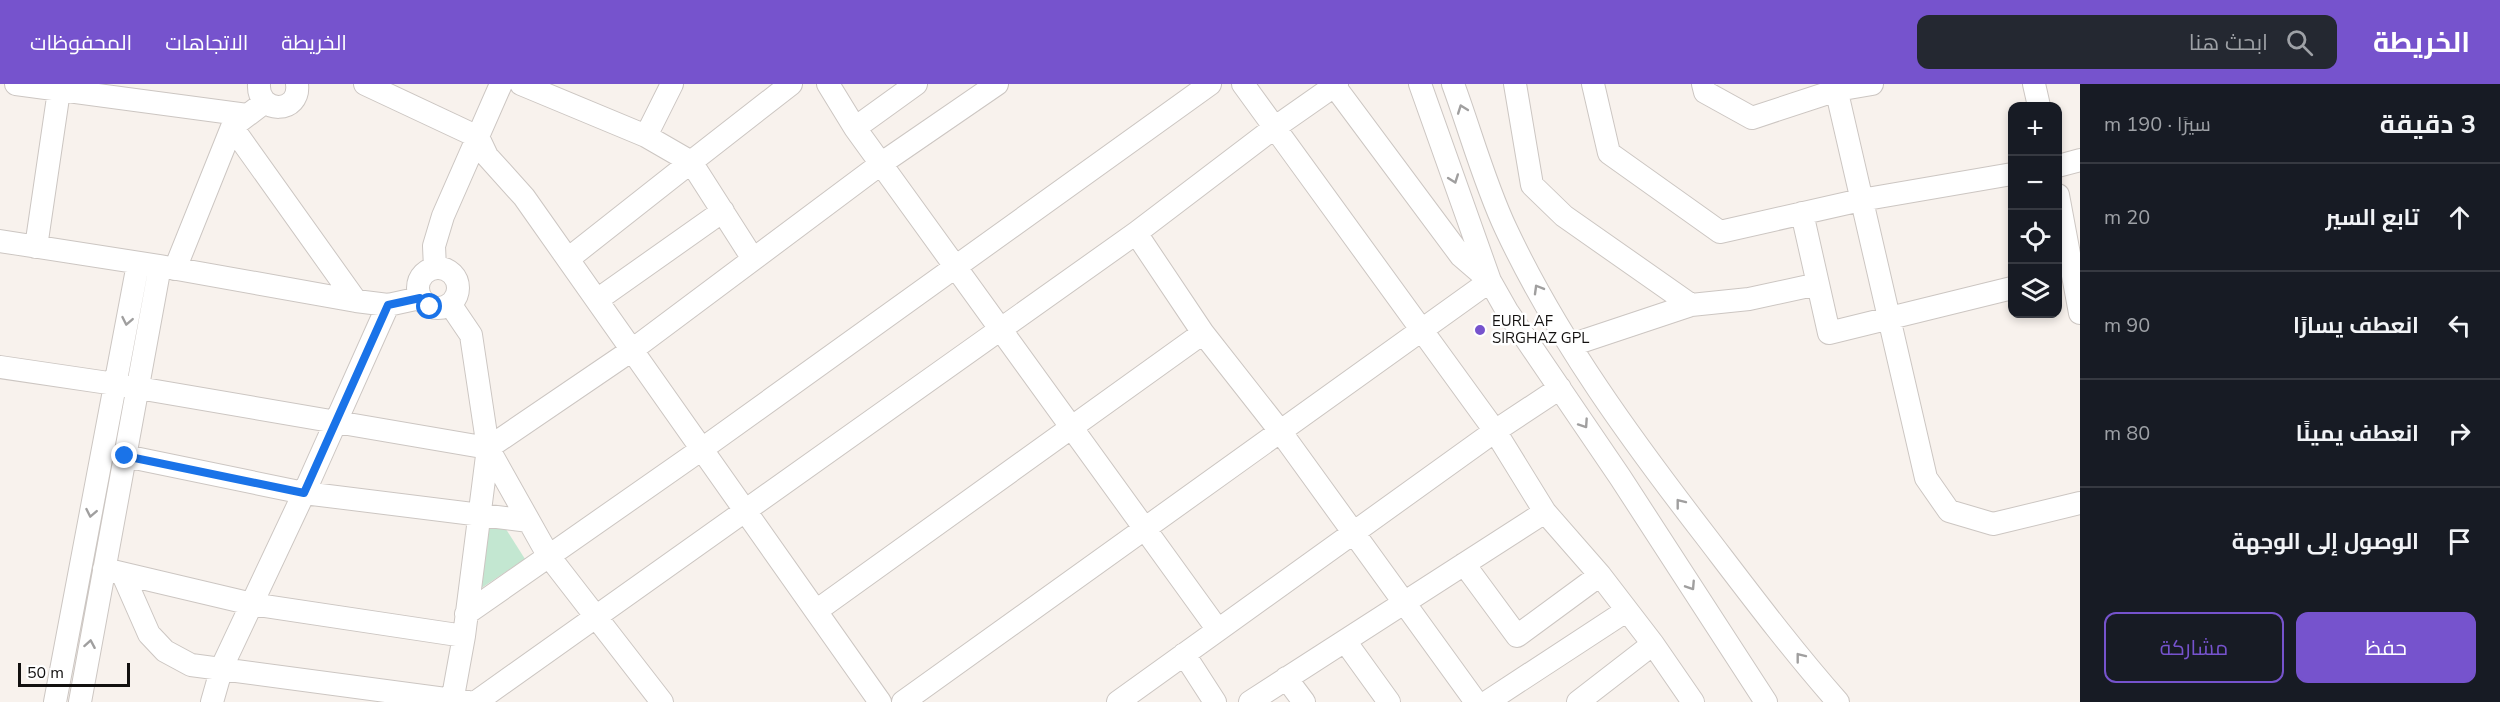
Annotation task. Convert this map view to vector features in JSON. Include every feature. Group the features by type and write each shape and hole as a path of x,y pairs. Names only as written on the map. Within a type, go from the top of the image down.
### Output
{"street":[{"path":"16,84 251,107 288,105 296,95 297,84"},
{"path":"366,84 478,137 487,156 524,197 880,702"},
{"path":"435,268 434,246 443,216 501,84"},
{"path":"521,84 646,136 691,162 753,259"},
{"path":"646,136 672,84"},
{"path":"568,259 791,84"},
{"path":"828,84 855,128 1218,630"},
{"path":"855,128 916,84"},
{"path":"0,367 115,384 488,448 632,350 882,163 997,84"},
{"path":"113,572 252,604 465,625 548,555 702,449 1210,84"},
{"path":"1243,84 1495,431 1545,512 1600,575 1653,644 1693,702"},
{"path":"1420,84 1490,281 1507,311 1766,702"},
{"path":"1453,84 1504,226 1524,266 1571,345 1647,460 1732,572 1838,702"},
{"path":"1515,84 1533,185 1564,216 1691,305"},
{"path":"1593,84 1609,153 1719,232 1861,200 2008,175"},
{"path":"1703,84 1705,92 1752,118 1836,87 1872,84"},
{"path":"2034,84 2038,102"},
{"path":"476,702 1136,234 1274,128 1335,85 1461,256 1490,281"},
{"path":"36,247 60,87"},
{"path":"1836,87 1926,478 1949,511 1993,524 2080,504"},
{"path":"55,702 115,384 158,266 251,107"},
{"path":"251,107 356,301"},
{"path":"2062,165 2080,160"},
{"path":"2060,210 2070,274 2080,313"},
{"path":"597,300 723,211"},
{"path":"1802,213 1829,333 2008,289"},
{"path":"1136,234 1203,333 1280,431 1476,702"},
{"path":"0,241 356,301 388,305 420,298"},
{"path":"80,702 113,572 125,456 158,266"},
{"path":"435,268 448,270 457,280 458,293 450,304 437,308 430,307 420,298 418,292 419,279 423,274 435,268"},
{"path":"903,702 1490,281"},
{"path":"1571,345 1691,305 1749,299 1818,284"},
{"path":"113,572 149,634 165,651 191,665 222,667 458,702 477,515 488,448 471,335 450,304"},
{"path":"212,702 222,667 304,493 388,305"},
{"path":"816,611 1203,333"},
{"path":"1118,702 1495,431 1560,388"},
{"path":"488,448 548,555 662,702"},
{"path":"125,456 304,493 529,521"},
{"path":"1250,702 1545,512"},
{"path":"1464,564 1517,636 1600,575"},
{"path":"1487,702 1626,611"},
{"path":"1345,641 1389,702"},
{"path":"1580,701 1653,644"},
{"path":"1184,654 1215,702"},
{"path":"1286,678 1304,702"}],"green space":[{"path":"485,526 504,526 525,559 480,589"}],"place":[{"name":"EURL AF SIRGHAZ GPL","path":"1480,330"}],"route":[{"path":"125,456 304,493 388,305 420,298 430,307"}]}
